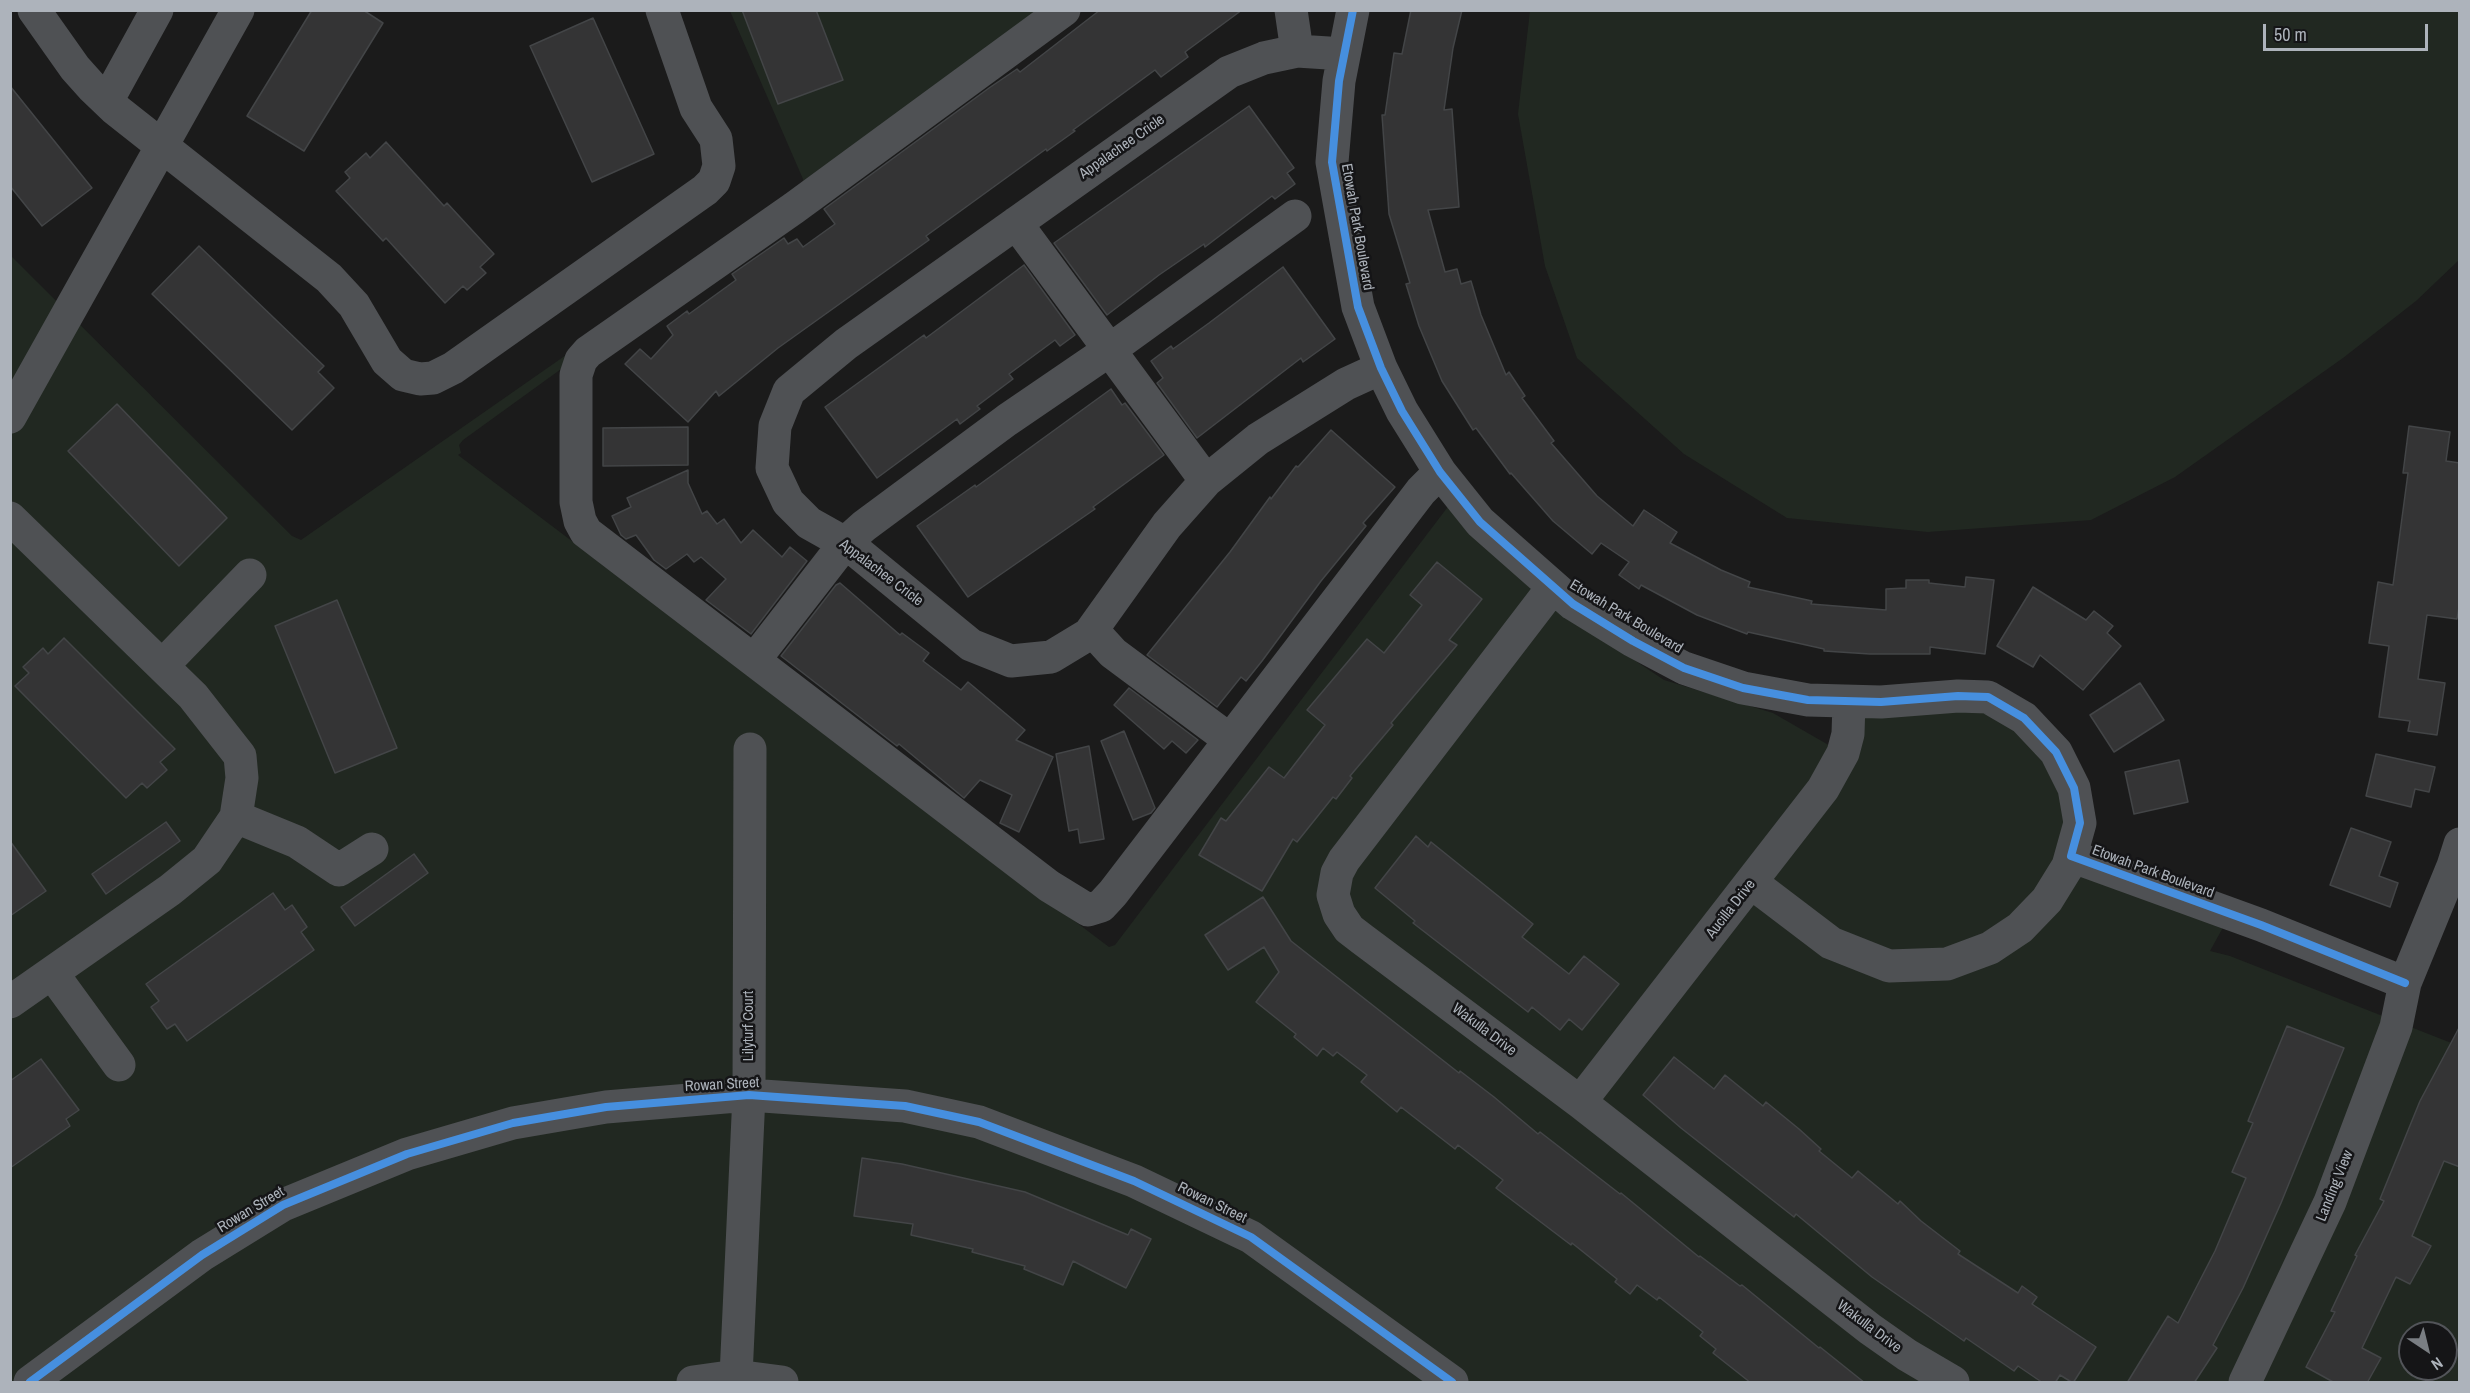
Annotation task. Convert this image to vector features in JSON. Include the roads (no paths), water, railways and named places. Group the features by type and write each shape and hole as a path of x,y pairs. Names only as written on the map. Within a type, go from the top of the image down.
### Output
{"street":[{"path":"34,10 75,68 107,101 341,290 354,305 387,361 403,375 420,379 433,378 453,368 705,190 714,181 719,166 716,139 696,108 662,10"},
{"path":"107,101 157,10"},
{"path":"10,417 238,10"},
{"path":"1064,10 794,208 588,352 581,360 576,375 576,502 580,521 586,532 1049,886 1088,910 1101,906 1113,893 1414,500 1440,472"},
{"path":"1291,10 1297,51"},
{"name":"Etowah Park Boulevard","path":"1353,10 1339,81 1332,162 1358,307 1381,368 1402,411 1440,472 1480,522 1573,604 1633,641 1684,668 1743,688 1808,700 1849,702 1988,697 2024,718 2056,752 2074,788 2080,823 2071,856 2261,925 2405,983"},
{"name":"Appalachee Cricle","path":"1344,54 1297,51 1264,58 1229,72 846,344 789,391 775,426 772,468 788,502 809,524 845,543 905,589 971,645 1011,661 1051,657 1089,634 1167,525 1206,481 1258,440 1350,382 1381,368"},
{"path":"755,659 845,543 864,526 1007,420 1111,349 1295,216"},
{"path":"1016,223 1206,481"},
{"path":"10,518 193,696 240,756 242,778 236,817 207,860 170,890 10,1002"},
{"path":"162,665 250,575"},
{"name":"Wakulla Drive","path":"1553,587 1344,860 1337,873 1333,896 1339,915 1349,929 1580,1102 1870,1329 1953,1383"},
{"path":"1092,630 1113,653 1230,740"},
{"name":"Aucilla Drive","path":"1580,1102 1823,789 1843,753 1848,734 1849,702"},
{"name":"Lilyturf Court","path":"736,1376 748,1095 750,749"},
{"path":"236,817 297,842 339,870 372,849"},
{"name":"Landing View","path":"2245,1383 2330,1202 2396,1027 2405,983 2454,866 2460,844"},
{"path":"1752,883 1831,943 1889,966 1947,964 1990,948 2020,928 2047,900 2068,866 2071,856"},
{"path":"52,973 119,1065"},
{"name":"Rowan Street","path":"30,1383 202,1255 283,1205 406,1154 513,1123 536,1119 606,1107 748,1095 905,1106 979,1122 1134,1180 1251,1237 1452,1383"},
{"path":"693,1383 736,1376 782,1383"}]}
